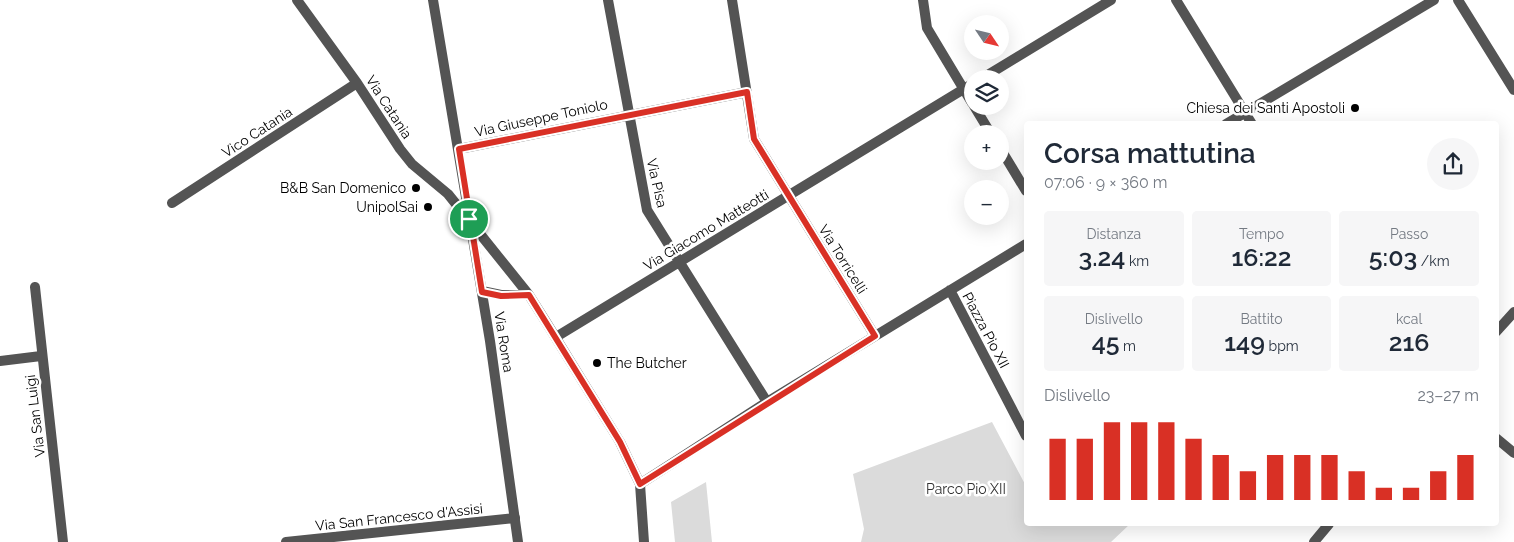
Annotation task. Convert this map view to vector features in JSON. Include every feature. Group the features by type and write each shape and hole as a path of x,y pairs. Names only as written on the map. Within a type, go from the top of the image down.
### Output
{"street":[{"name":"Via Catania","path":"297,0 412,164 448,194 529,295 620,442 640,484"},
{"name":"Via Roma","path":"433,0 482,292 518,542"},
{"name":"Via Pisa","path":"608,0 647,210 767,402"},
{"name":"Via Torricelli","path":"732,0 754,139 875,336"},
{"path":"923,0 927,28 964,81"},
{"path":"996,70 1111,0"},
{"path":"1176,0 1250,121"},
{"path":"1231,121 1434,0"},
{"path":"1458,0 1514,90"},
{"name":"Vico Catania","path":"172,204 357,84"},
{"name":"Via Giacomo Matteotti","path":"556,337 964,89"},
{"name":"Via Giuseppe Toniolo","path":"459,149 747,92"},
{"path":"1009,163 1024,188"},
{"path":"644,542 640,484 767,402 1024,245"},
{"name":"Via San Luigi","path":"35,287 41,356 63,542"},
{"name":"Piazza Pio XII","path":"950,290 1024,432"},
{"path":"482,292 501,296 529,295"},
{"path":"1499,329 1514,312"},
{"path":"0,361 41,356"},
{"path":"1499,441 1514,454"},
{"name":"Via San Francesco d'Assisi","path":"286,542 515,518"},
{"path":"1314,542 1327,526"}],"green space":[{"name":"Parco Pio XII","path":"992,422 1024,482 1024,526 1128,526 1111,542 861,542 864,529 853,474"},
{"path":"706,482 712,542 675,542 671,502"}],"place":[{"name":"Chiesa dei Santi Apostoli","path":"1355,108"},
{"name":"B&B San Domenico","path":"416,188"},
{"name":"UnipolSai","path":"428,207"},
{"name":"The Butcher","path":"597,363"}],"route":[{"path":"747,92 754,139 875,336 767,402 640,484 620,442 529,295 501,296 482,292 469,219 459,149 747,92"}]}
